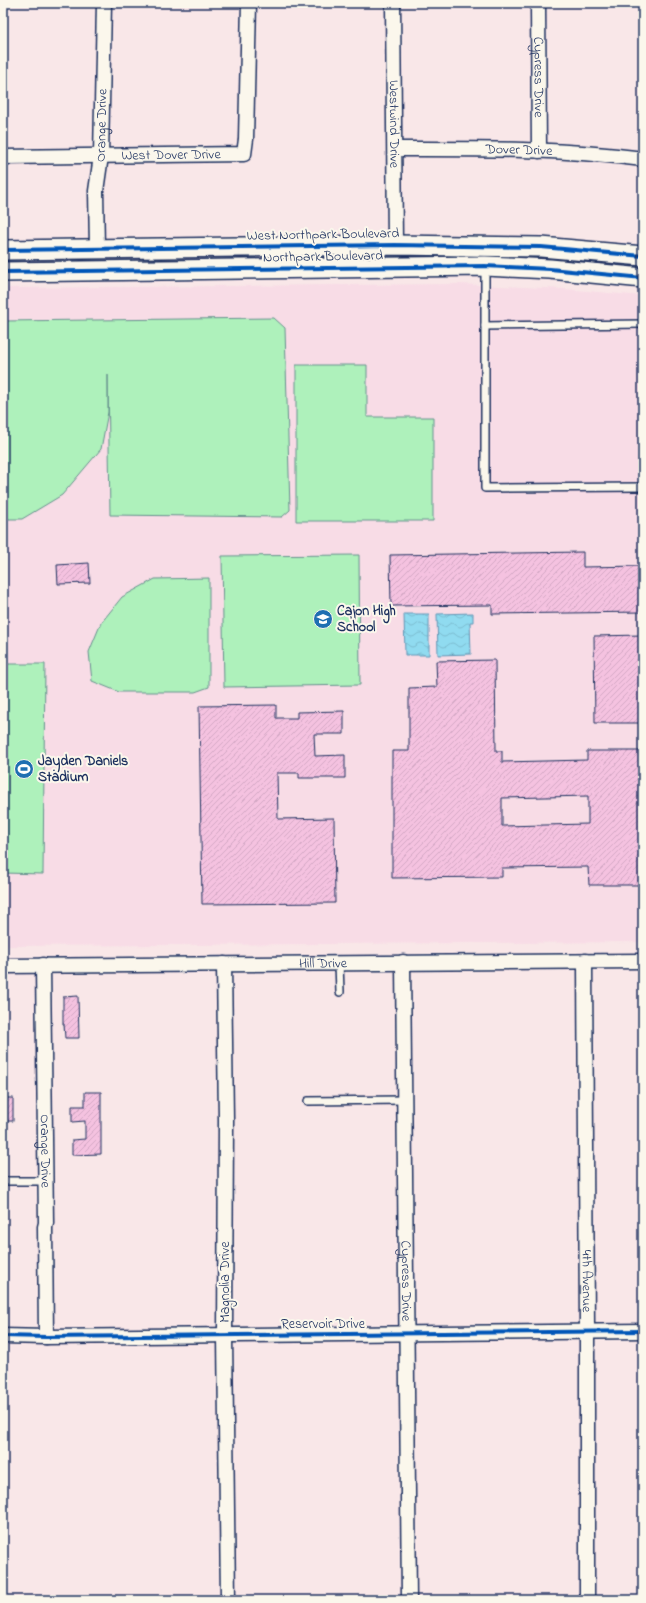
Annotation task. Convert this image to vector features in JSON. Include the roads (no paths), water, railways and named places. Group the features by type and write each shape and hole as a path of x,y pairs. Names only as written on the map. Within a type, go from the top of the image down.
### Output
{"main road":[{"name":"West Northpark Boulevard","path":"3,250 395,245 541,247 643,256"},
{"path":"97,248 97,271"},
{"name":"Northpark Boulevard","path":"3,272 484,266 550,269 643,278"}],"street":[{"name":"Orange Drive","path":"97,248 96,191 101,156 104,3"},
{"name":"West Dover Drive","path":"3,157 244,154 246,139 249,3"},
{"name":"Westwind Drive","path":"393,3 395,245"},
{"name":"Cypress Drive","path":"538,3 539,150"},
{"name":"Dover Drive","path":"394,149 539,150 617,155 643,159"},
{"name":"4th Avenue","path":"585,961 587,1600"},
{"name":"Hill Drive","path":"3,966 643,961"},
{"name":"Cypress Drive","path":"403,962 409,1600"},
{"name":"Magnolia Drive","path":"224,964 226,1120 225,1336 228,1600"},
{"name":"Orange Drive","path":"43,965 46,1181 46,1337"},
{"name":"Reservoir Drive","path":"3,1336 407,1335 643,1331"}],"lane":[{"path":"484,266 485,488 643,487"},
{"path":"485,326 643,324"},
{"path":"339,963 340,992"},
{"path":"308,1102 405,1100"},
{"path":"3,1181 46,1181"}],"water":[{"path":"473,613 473,622 470,622 471,654 438,655 437,614"},
{"path":"404,614 429,614 429,655 405,655"}],"place":[{"name":"Cajon High School","path":"323,619"},
{"name":"Jayden Daniels Stadium","path":"24,769"}]}
